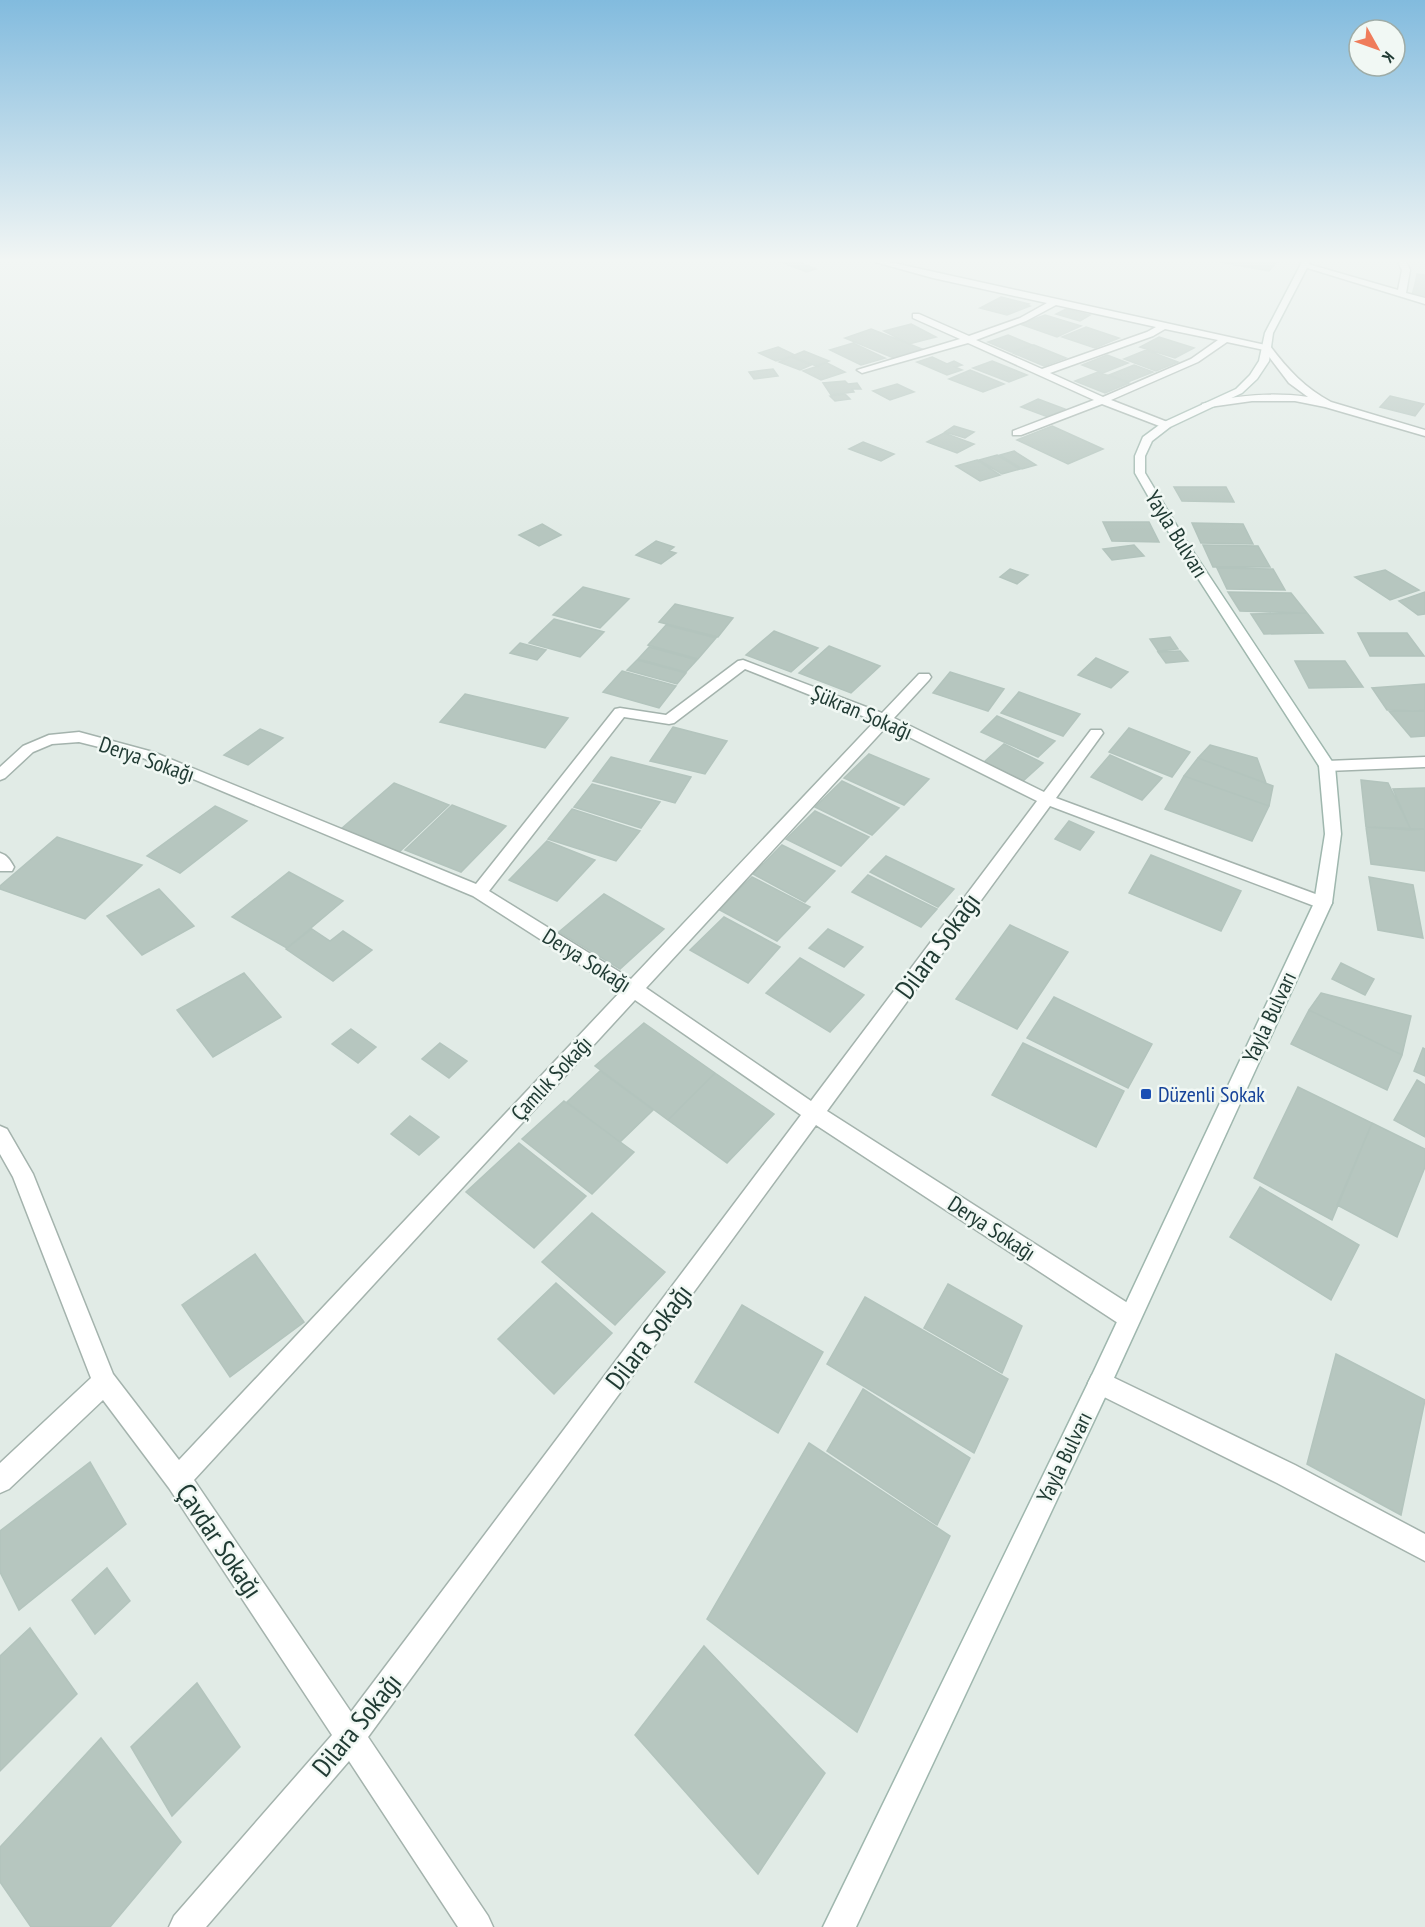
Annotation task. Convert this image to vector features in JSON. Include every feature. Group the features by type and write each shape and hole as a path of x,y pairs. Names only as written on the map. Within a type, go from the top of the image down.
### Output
{"street":[{"path":"862,370 931,352"},
{"path":"994,352 1104,401 1166,425"},
{"path":"1041,373 1100,352"},
{"path":"1017,433 1104,401 1210,352"},
{"name":"Yayla Bulvarı","path":"839,1927 1100,1383 1323,903 1333,834 1327,766 1184,548 1140,473 1140,456 1146,439 1166,425 1239,391 1254,377 1265,352"},
{"path":"1270,352 1286,375 1304,392 1327,404"},
{"path":"1206,406 1240,397 1298,397 1425,433"},
{"name":"Şükran Sokağı","path":"479,892 620,712 669,720 743,664 884,719 1045,799 1323,903"},
{"name":"Çamlık Sokağı","path":"178,1479 924,676"},
{"name":"Dilara Sokağı","path":"185,1927 351,1736 1096,733"},
{"name":"Derya Sokağı","path":"0,775 28,749 49,740 79,737 148,755 479,892 634,990 815,1114 1129,1317"},
{"path":"1327,766 1425,762"},
{"name":"Çavdar Sokağı","path":"0,1135 22,1174 104,1382 178,1479 477,1927"},
{"path":"0,1480 104,1382"},
{"path":"1100,1383 1339,1500 1425,1548"}],"building":[{"path":"788,352 795,355 776,361 759,353"},
{"path":"806,352 829,361 816,366 792,356"},
{"path":"834,352 872,352 885,358 861,365"},
{"path":"879,352 914,352 896,359"},
{"path":"1051,352 1066,358 1044,366 1013,353"},
{"path":"1141,352 1151,352 1178,362 1156,371 1124,359"},
{"path":"1156,352 1187,352 1175,358"},
{"path":"1107,355 1128,363 1103,373 1082,365"},
{"path":"791,357 811,365 800,370 779,362"},
{"path":"932,357 947,364 954,361 962,365 955,367 962,370 947,375 917,362"},
{"path":"992,361 1027,375 1009,382 973,368"},
{"path":"827,363 845,372 821,380 803,371"},
{"path":"1134,365 1153,372 1128,382 1109,375"},
{"path":"773,369 778,376 754,379 749,372"},
{"path":"970,370 1004,384 983,392 949,379"},
{"path":"1098,372 1129,383 1105,393 1075,381"},
{"path":"845,381 848,384 857,383 861,389 831,395 823,383"},
{"path":"897,384 914,392 890,400 873,391"},
{"path":"845,394 850,399 835,401 830,396"},
{"path":"1390,396 1424,404 1415,416 1380,407"},
{"path":"1038,399 1065,409 1048,417 1021,407"},
{"path":"954,426 974,432 965,438 945,432"},
{"path":"1052,426 1103,449 1068,464 1017,440"},
{"path":"944,433 974,444 957,453 927,442"},
{"path":"863,442 894,454 881,461 849,449"},
{"path":"1014,451 1036,465 1022,469 1000,455"},
{"path":"997,455 1020,469 1002,474 979,460"},
{"path":"977,460 1000,475 980,481 956,466"},
{"path":"1174,487 1226,487 1234,502 1182,501"},
{"path":"1103,522 1149,522 1159,542 1112,541"},
{"path":"1192,523 1243,524 1253,544 1201,543"},
{"path":"542,524 561,535 539,546 519,535"},
{"path":"656,541 674,547 669,551 676,553 661,564 636,555"},
{"path":"1134,545 1144,556 1112,560 1103,549"},
{"path":"1203,545 1258,546 1270,567 1213,567"},
{"path":"1217,568 1273,569 1285,590 1227,589"},
{"path":"1010,569 1028,575 1017,584 1000,577"},
{"path":"1385,570 1419,590 1390,600 1355,577"},
{"path":"583,587 629,599 600,628 553,615"},
{"path":"1228,592 1291,593 1307,613 1240,611"},
{"path":"1425,592 1425,614 1418,615 1399,601"},
{"path":"675,604 733,618 718,637 659,622"},
{"path":"1307,613 1323,633 1264,634 1251,614"},
{"path":"554,619 604,632 580,657 529,643"},
{"path":"666,625 716,638 698,659 648,645"},
{"path":"774,631 818,648 791,672 746,655"},
{"path":"1358,633 1407,633 1424,656 1370,656"},
{"path":"1170,637 1178,649 1158,651 1150,639"},
{"path":"520,643 546,650 537,660 510,653"},
{"path":"829,646 880,666 851,693 799,673"},
{"path":"649,647 697,660 686,672 638,659"},
{"path":"1180,651 1188,661 1166,663 1158,652"},
{"path":"1096,658 1128,672 1111,688 1078,675"},
{"path":"637,660 686,673 677,684 627,670"},
{"path":"1295,661 1345,661 1363,687 1309,688"},
{"path":"622,671 676,686 659,708 603,692"},
{"path":"950,672 1004,689 988,711 933,693"},
{"path":"1425,684 1425,710 1416,711 1387,710 1372,688"},
{"path":"1019,692 1080,714 1063,736 1001,713"},
{"path":"465,694 568,718 545,748 440,722"},
{"path":"1389,711 1425,711 1425,736 1411,737"},
{"path":"997,716 1055,741 1038,757 981,732"},
{"path":"673,727 727,741 705,774 650,761"},
{"path":"1129,728 1190,752 1172,777 1109,752"},
{"path":"260,729 283,738 248,765 224,755"},
{"path":"1004,744 1043,763 1023,781 984,762"},
{"path":"1210,745 1257,758 1266,783 1198,758"},
{"path":"869,754 929,779 904,805 844,778"},
{"path":"1110,755 1162,778 1142,800 1091,777"},
{"path":"611,757 691,777 675,803 593,781"},
{"path":"1198,758 1273,786 1269,806 1184,776"},
{"path":"1184,776 1269,806 1252,841 1165,809"},
{"path":"1361,780 1388,783 1411,830 1366,827"},
{"path":"842,781 899,808 872,835 815,807"},
{"path":"394,783 449,805 398,853 341,829"},
{"path":"592,784 660,802 641,828 574,807"},
{"path":"1425,788 1425,829 1411,830 1393,789"},
{"path":"452,805 506,826 461,872 405,850"},
{"path":"215,806 247,821 180,873 147,856"},
{"path":"572,809 640,831 616,861 548,839"},
{"path":"815,811 869,837 841,866 786,839"},
{"path":"1069,821 1094,832 1080,850 1055,839"},
{"path":"1366,827 1425,829 1425,871 1371,864"},
{"path":"57,837 142,865 85,919 0,889 0,886"},
{"path":"547,841 595,860 557,901 509,880"},
{"path":"782,845 835,871 805,902 753,874"},
{"path":"1151,855 1241,891 1221,931 1129,893"},
{"path":"886,856 954,889 938,907 870,872"},
{"path":"289,872 343,901 287,948 232,917"},
{"path":"868,875 937,909 921,927 852,892"},
{"path":"752,877 810,907 777,941 718,909"},
{"path":"1369,877 1413,885 1423,938 1378,930"},
{"path":"159,889 194,926 142,955 107,916"},
{"path":"604,894 664,929 620,969 559,932"},
{"path":"724,917 780,947 748,983 690,950"},
{"path":"1010,925 1068,952 1017,1029 956,999"},
{"path":"312,929 330,941 343,931 372,950 333,981 286,949"},
{"path":"828,929 863,947 844,967 809,948"},
{"path":"800,958 864,995 830,1032 766,993"},
{"path":"1341,963 1374,979 1365,995 1332,979"},
{"path":"244,973 281,1017 213,1057 177,1010"},
{"path":"1321,993 1411,1016 1402,1055 1309,1010"},
{"path":"1054,997 1152,1044 1128,1088 1027,1038"},
{"path":"1309,1010 1402,1055 1387,1090 1291,1044"},
{"path":"644,1023 715,1073 668,1120 595,1066"},
{"path":"351,1029 376,1047 358,1063 332,1044"},
{"path":"440,1043 467,1061 449,1078 422,1059"},
{"path":"1023,1043 1124,1091 1096,1147 992,1095"},
{"path":"1423,1048 1425,1049 1425,1076 1414,1071"},
{"path":"600,1071 653,1110 620,1142 567,1102"},
{"path":"715,1073 774,1114 727,1163 668,1120"},
{"path":"1417,1080 1425,1085 1425,1137 1394,1120"},
{"path":"1298,1087 1372,1123 1332,1220 1254,1178"},
{"path":"564,1101 634,1152 592,1194 522,1139"},
{"path":"410,1116 439,1137 419,1155 391,1134"},
{"path":"1372,1123 1425,1149 1425,1167 1397,1237 1337,1205"},
{"path":"519,1143 586,1196 534,1248 466,1192"},
{"path":"1260,1187 1359,1245 1331,1300 1230,1237"},
{"path":"592,1213 665,1272 615,1325 542,1262"},
{"path":"255,1254 304,1322 230,1377 182,1305"},
{"path":"556,1283 612,1333 554,1394 498,1339"},
{"path":"948,1284 1022,1326 1002,1373 924,1328"},
{"path":"865,1297 1008,1379 974,1453 827,1364"},
{"path":"742,1305 823,1352 778,1433 695,1382"},
{"path":"1336,1354 1425,1400 1401,1515 1307,1464"},
{"path":"863,1389 970,1458 937,1525 827,1451"},
{"path":"809,1443 950,1536 857,1732 707,1619"},
{"path":"90,1462 126,1524 19,1610 0,1572 0,1531"},
{"path":"107,1568 130,1601 95,1634 72,1600"},
{"path":"30,1628 77,1694 0,1771 0,1656"},
{"path":"704,1646 825,1773 758,1874 635,1735"},
{"path":"197,1683 240,1747 172,1816 131,1747"},
{"path":"101,1738 181,1842 110,1927 31,1927 0,1882 0,1847"}],"place":[{"name":"Düzenli Sokak","path":"1146,1094"}]}
